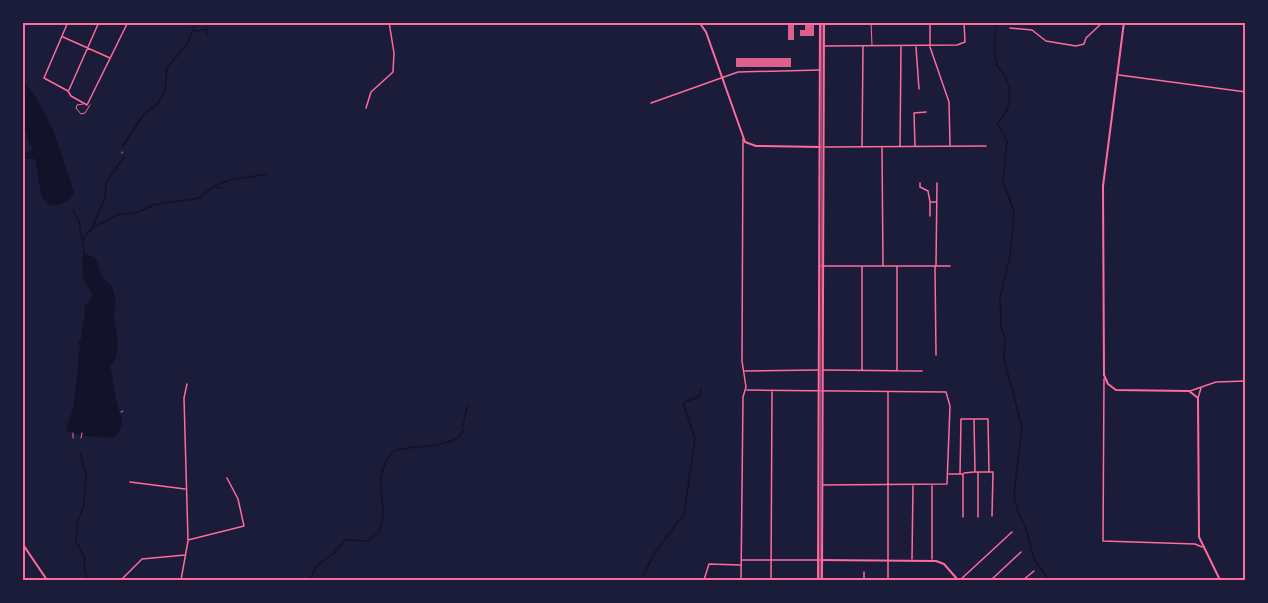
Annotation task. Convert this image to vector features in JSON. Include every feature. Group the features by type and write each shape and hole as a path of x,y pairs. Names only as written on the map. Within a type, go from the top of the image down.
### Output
{"main road":[{"path":"699,22 704,27 743,139 752,146 821,147"},
{"path":"818,580 822,22"},
{"path":"1124,22 1103,186 1104,375 1111,387 1120,391 1189,391 1198,398 1199,538 1220,580"},
{"path":"821,147 822,580"},
{"path":"22,543 47,580"},
{"path":"818,560 932,561 944,564 958,580"}],"street":[{"path":"68,22 44,78 68,91 71,96 83,104 90,105 128,22"},
{"path":"68,91 99,22"},
{"path":"366,108 371,92 393,72 394,52 389,22"},
{"path":"930,22 930,46 949,102 950,146"},
{"path":"822,46 957,45 966,42 964,22"},
{"path":"1010,28 1032,30 1046,41 1076,46 1084,44 1086,38 1103,22"},
{"path":"61,36 111,59"},
{"path":"862,147 863,46"},
{"path":"900,147 901,46"},
{"path":"916,46 919,89"},
{"path":"651,103 738,72 822,70"},
{"path":"1118,75 1245,92"},
{"path":"915,147 914,112 926,112"},
{"path":"741,580 743,396 746,390 743,139"},
{"path":"821,147 986,146"},
{"path":"882,147 883,266"},
{"path":"920,183 920,187 925,187 931,195 930,216"},
{"path":"936,355 937,183"},
{"path":"930,202 937,201"},
{"path":"819,266 950,266"},
{"path":"862,266 862,370"},
{"path":"897,266 897,370"},
{"path":"744,371 922,371"},
{"path":"1104,375 1102,538 1106,543 1195,544 1202,547"},
{"path":"1189,391 1216,382 1245,381"},
{"path":"181,580 188,540 183,398 187,384"},
{"path":"1105,386 1111,387"},
{"path":"1198,398 1202,387"},
{"path":"746,390 818,392 943,390 948,396 950,406 947,484 823,485"},
{"path":"771,580 772,391"},
{"path":"888,391 888,580"},
{"path":"963,517 961,419 988,419 989,472"},
{"path":"974,419 975,472"},
{"path":"978,472 978,517"},
{"path":"948,474 993,472 992,516"},
{"path":"188,540 244,526 238,499 227,478"},
{"path":"130,482 186,489"},
{"path":"912,561 913,485"},
{"path":"932,485 932,561"},
{"path":"958,580 1012,532"},
{"path":"1195,544 1199,538"},
{"path":"991,580 1021,552"},
{"path":"121,580 142,559 184,555"},
{"path":"741,560 818,560"},
{"path":"704,580 709,564 741,565"},
{"path":"1023,580 1034,571"},
{"path":"864,572 864,580"}],"lane":[{"path":"871,22 872,46"},
{"path":"83,104 76,108 81,114 85,113 90,105"}],"path":[{"path":"73,433 73,438"},
{"path":"81,438 82,433"}],"shaded area":[{"path":"23,80 37,99 53,130 74,192 70,199 60,204 49,205 42,198 35,159 23,159 23,154 32,150 23,125"},
{"path":"86,254 96,258 101,276 112,286 116,303 114,316 118,344 116,358 110,367 122,424 114,438 82,436 66,431 74,405 80,345 78,342 81,339 84,307 93,295 83,278 82,257"}],"building":[{"path":"788,22 794,22 794,40 788,40"},
{"path":"805,22 814,22 814,36 800,36 800,30 805,30"},
{"path":"736,58 791,58 791,67 736,67"}],"waterway":[{"path":"123,146 144,114 157,104 165,91 167,68 187,44 196,22"},
{"path":"998,22 995,54 998,66 1008,82 1010,95 1008,107 997,123 1007,141 1003,181 1014,212 1010,256 1000,298 1001,327 1005,338 1004,359 1022,427 1014,495 1034,559 1049,580"},
{"path":"192,32 207,29 207,34"},
{"path":"92,228 105,198 106,183 124,157"},
{"path":"82,240 92,228 119,214 136,213 153,205 199,198 214,186 229,180 267,174"},
{"path":"214,186 222,188"},
{"path":"73,210 79,222 85,256"},
{"path":"641,580 655,552 684,514 695,439 683,403 700,396 701,392"},
{"path":"463,426 467,406"},
{"path":"309,580 318,565 333,554 345,540 368,541 378,533 383,512 382,474 393,451 444,443 460,436 464,429"},
{"path":"80,452 86,475 84,505 77,523 76,541 85,559 84,567 88,580"}],"tram line":[{"path":"820,580 822,22"}]}
